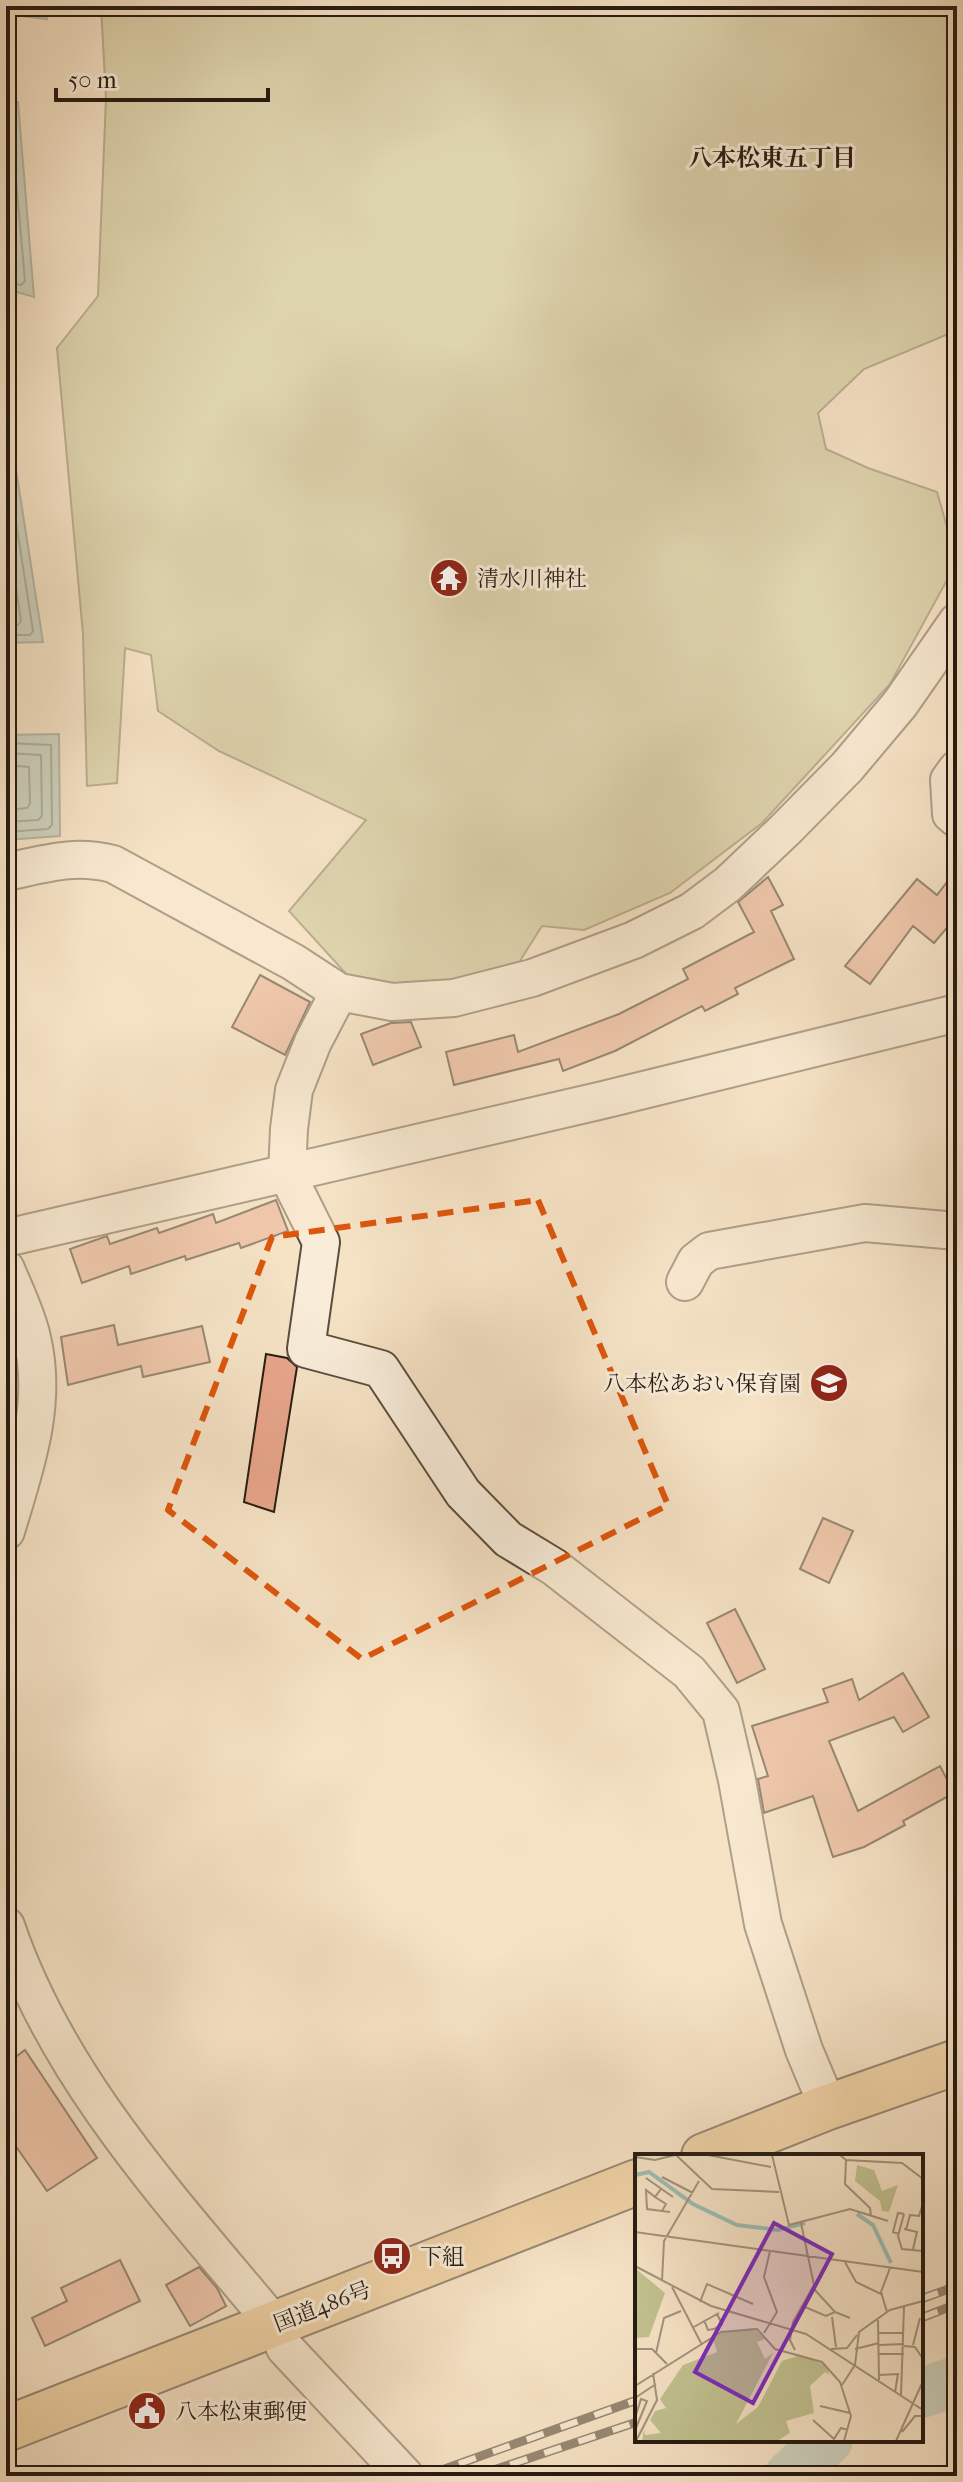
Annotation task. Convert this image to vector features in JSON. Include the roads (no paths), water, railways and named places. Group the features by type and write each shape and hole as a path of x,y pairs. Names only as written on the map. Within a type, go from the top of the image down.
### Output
{"highway":[{"path":"709,2154 828,2107 957,2062"},
{"name":"国道486号","path":"6,2429 635,2183"}],"street":[{"path":"6,872 89,858 113,864 293,962 339,992 392,1002 454,998 532,978 634,940 692,911 728,884 847,767 900,704 957,622"},
{"path":"957,769 949,780 951,814 957,819"},
{"path":"339,992 313,1042 294,1090 287,1174 321,1242 306,1349 381,1369 463,1493 499,1530 508,1539 554,1567 689,1672 721,1711 763,1924 804,2050 828,2107"},
{"path":"6,1238 603,1100 957,1013"},
{"path":"685,1282 696,1261 709,1251 823,1228 865,1223 957,1231"},
{"path":"6,1269 32,1336 39,1401 30,1452 6,1531"},
{"path":"6,1926 16,1955 67,2056 128,2146 274,2324 285,2348 405,2476"}],"water":[{"path":"6,6 45,6 47,19 6,14"},
{"path":"6,101 18,102 34,297 6,289"},
{"path":"6,406 43,642 6,643"},
{"path":"59,734 60,836 6,840 6,735"}],"waterway":[{"path":"923,2392 957,2381"},
{"path":"789,2476 826,2442"}],"railway":[{"path":"923,2298 957,2286"},
{"path":"923,2317 957,2304"},
{"path":"425,2476 635,2401"},
{"path":"476,2476 635,2423"}],"place":[{"name":"清水川神社","path":"449,578"},
{"name":"八本松あおい保育園","path":"829,1383"},
{"name":"下組","path":"392,2256"},
{"name":"八本松東郵便","path":"147,2411"}],"district":[{"name":"八本松東五丁目","path":"772,158"}]}
